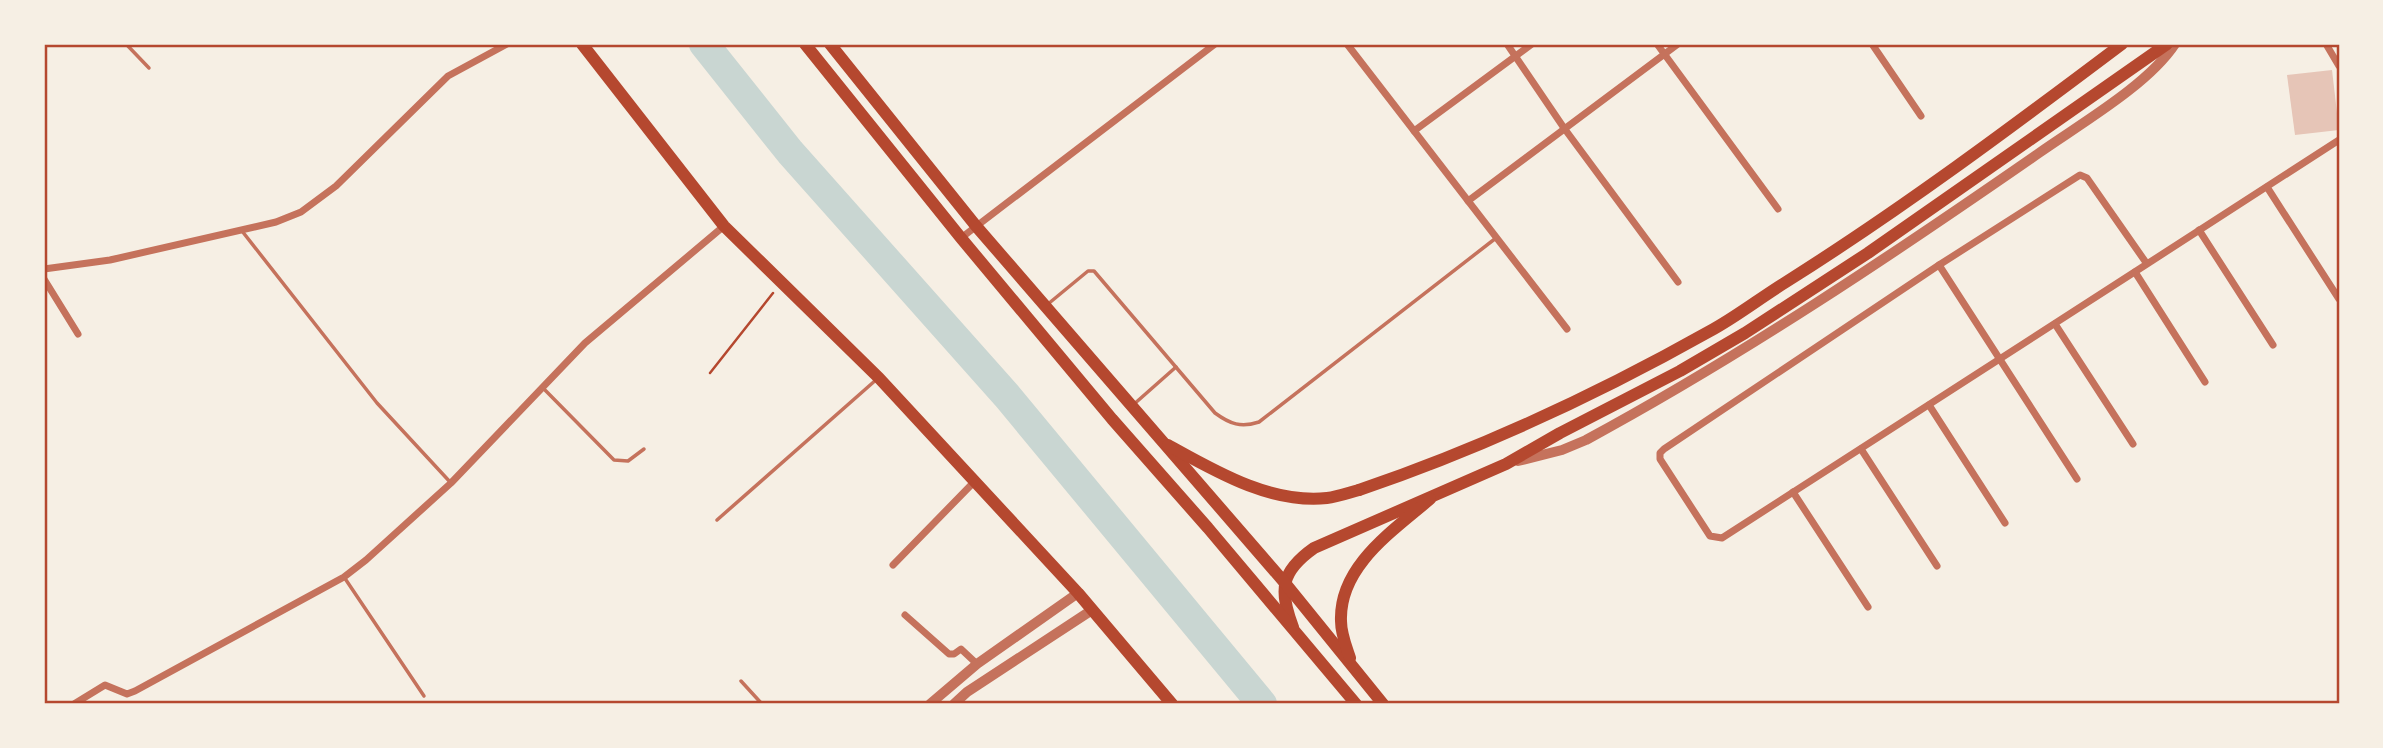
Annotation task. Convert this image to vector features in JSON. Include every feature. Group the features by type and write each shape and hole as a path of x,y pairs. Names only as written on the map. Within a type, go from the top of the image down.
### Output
{"main road":[{"path":"582,44 724,226 879,378 1078,593 1172,704"},
{"path":"805,44 961,238 1112,419 1356,704"},
{"path":"830,44 976,226 1158,440 1285,583 1383,704"},
{"path":"1158,440 1222,475 1285,495 1305,498 1327,498 1359,490 1428,466 1604,387 1712,330 1860,234 2122,44"},
{"path":"1294,630 1286,609 1285,583 1292,566 1314,548 1506,464 1745,334 1868,253 2167,44"},
{"path":"1355,670 1342,635 1340,619 1349,582 1361,561 1430,499"}],"street":[{"path":"44,269 110,260 276,222 301,212 335,186 448,76 507,44"},
{"path":"961,238 1215,44"},
{"path":"1347,44 1567,329"},
{"path":"1507,44 1564,128 1678,282"},
{"path":"1414,131 1532,44"},
{"path":"1657,44 1778,209"},
{"path":"1468,201 1678,44"},
{"path":"1872,44 1921,116"},
{"path":"1506,464 1562,450 1586,440 1781,326 2121,95 2152,71 2175,44"},
{"path":"2326,44 2339,66"},
{"path":"2147,264 2084,175 2080,175 1939,265 1660,453 1660,459 1710,536 1722,538 2055,324 2339,140"},
{"path":"2267,187 2339,299"},
{"path":"74,704 105,685 127,694 135,691 345,577 451,482 584,343 724,226"},
{"path":"2199,230 2273,345"},
{"path":"1939,265 2077,479"},
{"path":"2134,272 2205,382"},
{"path":"44,279 78,334"},
{"path":"2055,324 2133,444"},
{"path":"1929,405 2005,523"},
{"path":"1861,449 1937,566"},
{"path":"893,565 974,482"},
{"path":"1793,492 1868,607"},
{"path":"930,704 977,664 1078,593"},
{"path":"954,704 967,692 1092,610"},
{"path":"905,615 949,654 964,650 977,664"}],"lane":[{"path":"126,44 149,68"},
{"path":"241,230 377,403 451,482"},
{"path":"1044,307 1088,271 1094,271 1215,413 1240,426 1259,422 1496,238"},
{"path":"1130,407 1176,367"},
{"path":"717,520 879,378"},
{"path":"542,387 614,460 628,461 644,449"},
{"path":"345,577 424,696"},
{"path":"741,681 762,704"}],"path":[{"path":"710,373 768,299"}],"building":[{"path":"2332,70 2339,130 2295,135 2287,75"}],"waterway":[{"path":"704,44 790,152 1007,396 1262,704"}]}
